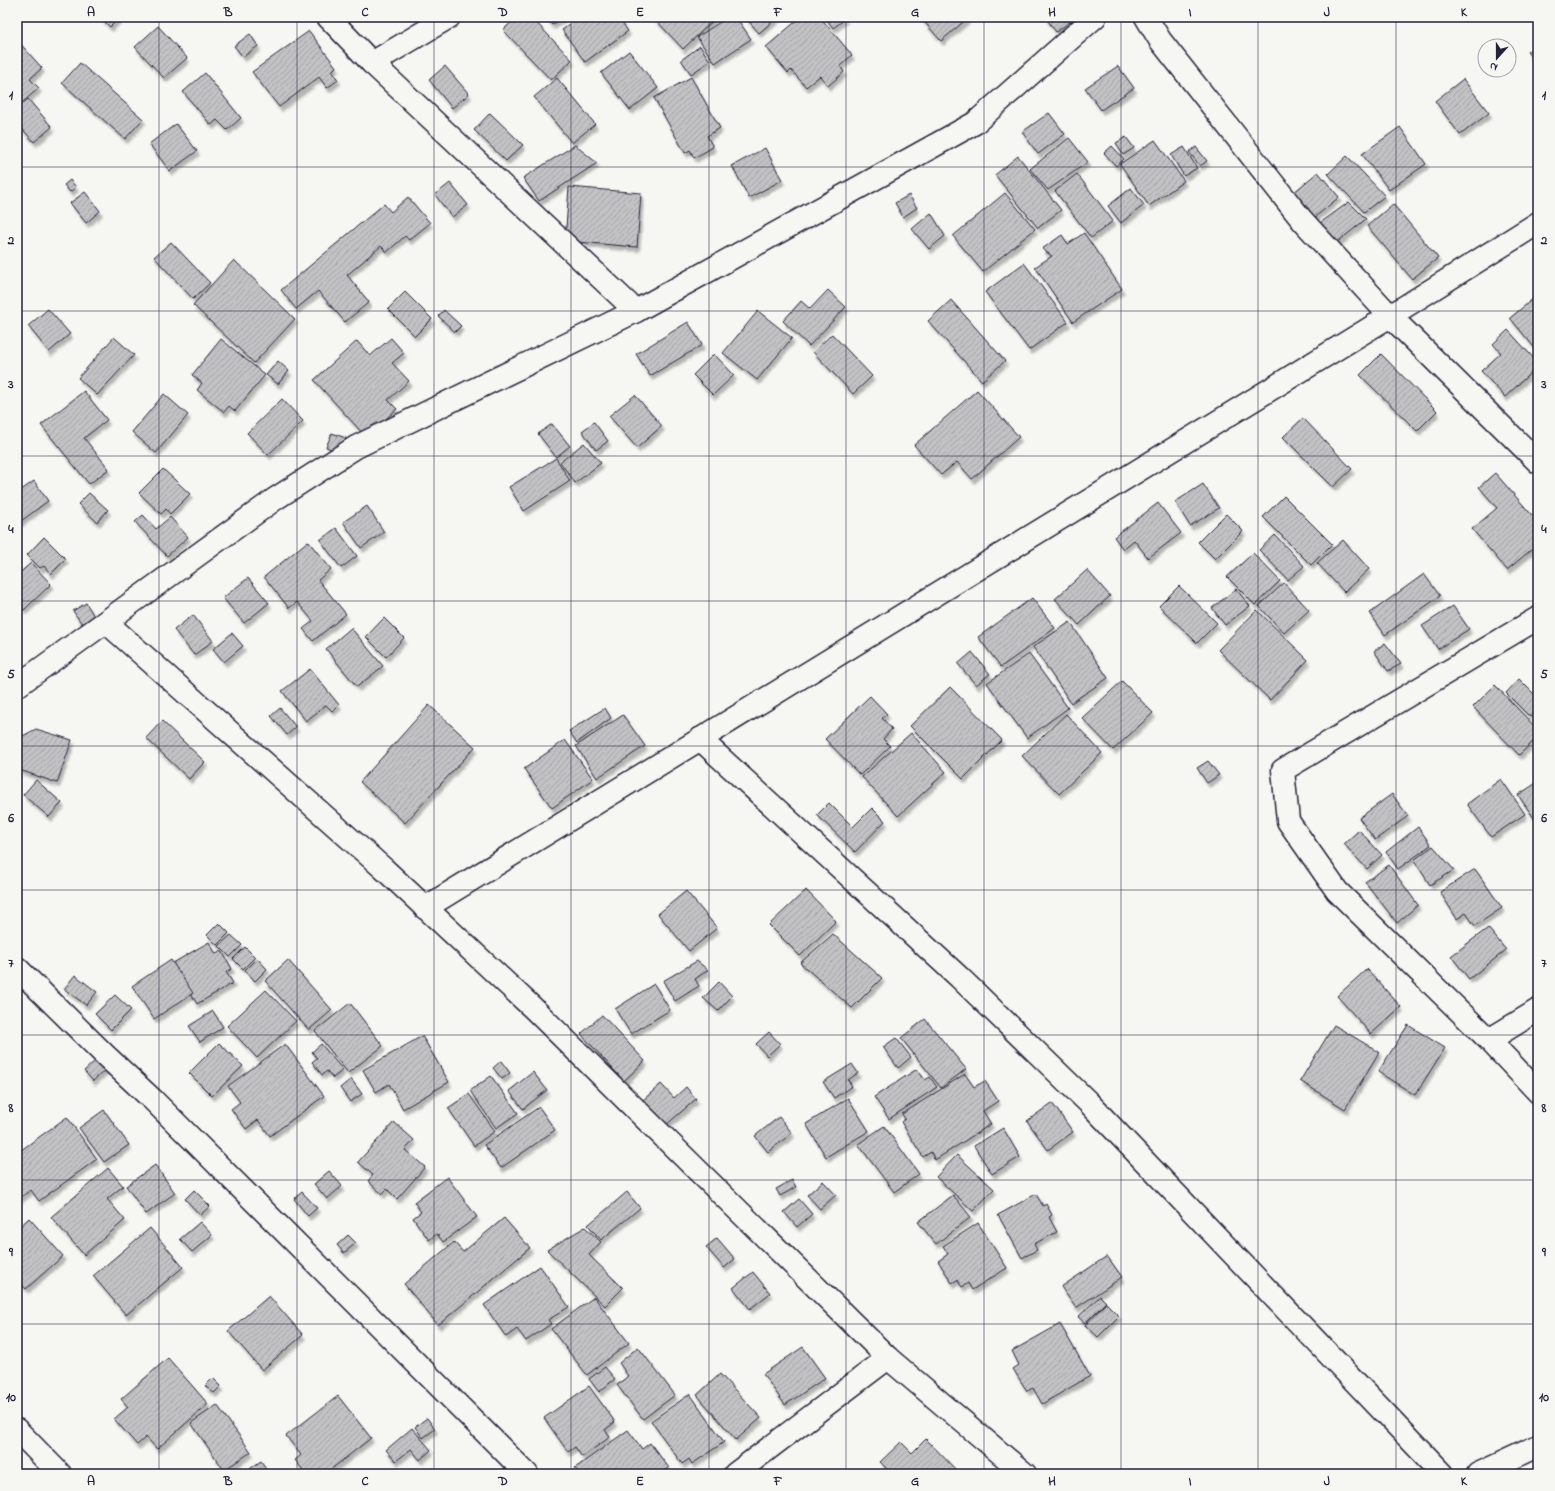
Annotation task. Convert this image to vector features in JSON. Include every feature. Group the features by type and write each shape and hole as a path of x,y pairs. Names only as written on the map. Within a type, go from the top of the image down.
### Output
{"street":[{"path":"328,17 372,63 636,311"},
{"path":"372,63 449,17"},
{"path":"17,686 275,499 356,447 636,311 975,123 1095,17"},
{"path":"1146,17 1160,40 1302,220 1390,316 1538,462"},
{"path":"425,908 1390,316 1538,223"},
{"path":"1538,618 1283,770 1288,821 1337,891 1489,1040 1538,1092"},
{"path":"106,622 425,908 534,1009 888,1358 1025,1474"},
{"path":"700,739 959,977 1089,1103 1443,1474"},
{"path":"17,968 153,1100 527,1474"},
{"path":"1489,1040 1538,1010"},
{"path":"735,1474 888,1358"},
{"path":"17,1430 60,1474"},
{"path":"1478,1474 1538,1446"}],"building":[{"path":"100,17 120,17 110,27"},
{"path":"517,17 531,17 572,60 551,80 503,30"},
{"path":"546,17 564,17 552,25"},
{"path":"579,17 618,17 628,31 585,62 562,30"},
{"path":"653,17 717,17 683,49"},
{"path":"728,17 736,17 751,39 715,63 697,37"},
{"path":"745,17 778,17 759,33"},
{"path":"801,17 820,17 852,55 840,66 844,72 828,86 820,76 806,87 791,70 788,73 766,47"},
{"path":"825,17 843,17 845,19 833,28"},
{"path":"920,17 969,17 941,41"},
{"path":"1045,17 1076,17 1056,32"},
{"path":"158,26 187,58 164,78 135,47"},
{"path":"309,31 336,67 332,71 338,80 327,88 319,77 279,107 252,72"},
{"path":"250,34 258,46 243,57 234,46"},
{"path":"17,40 42,68 30,79 39,88 17,107"},
{"path":"1538,44 1538,65 1527,52"},
{"path":"700,46 710,61 691,74 681,60"},
{"path":"629,51 658,88 630,110 601,73"},
{"path":"80,63 143,119 125,139 62,83"},
{"path":"445,66 469,94 452,108 429,80"},
{"path":"1118,66 1134,88 1101,110 1085,88"},
{"path":"205,73 241,118 227,130 217,120 211,125 183,92"},
{"path":"691,77 720,128 707,136 713,147 694,158 690,150 685,153 654,98"},
{"path":"557,78 595,124 572,143 534,97"},
{"path":"1463,79 1489,113 1460,135 1435,101"},
{"path":"28,99 52,127 34,142 17,123 17,109"},
{"path":"490,113 523,145 506,161 474,130"},
{"path":"1049,113 1065,134 1038,154 1022,132"},
{"path":"176,124 197,151 170,171 149,144"},
{"path":"1400,127 1426,164 1389,190 1362,154"},
{"path":"1126,137 1134,148 1123,155 1116,143"},
{"path":"1069,138 1088,162 1048,190 1030,169"},
{"path":"1155,140 1184,181 1149,206 1120,164"},
{"path":"575,145 597,163 539,201 523,178"},
{"path":"1112,146 1124,159 1116,166 1104,153"},
{"path":"1184,147 1197,168 1184,176 1171,155"},
{"path":"1196,147 1207,161 1200,166 1189,152"},
{"path":"765,148 782,180 749,198 732,166"},
{"path":"1018,156 1061,210 1038,228 995,175"},
{"path":"1347,156 1385,196 1364,212 1328,174"},
{"path":"1318,172 1339,197 1314,218 1293,193"},
{"path":"1077,174 1113,221 1091,238 1055,191"},
{"path":"70,180 76,187 70,192 64,185"},
{"path":"450,183 468,205 452,217 435,195"},
{"path":"569,187 641,193 637,247 565,241"},
{"path":"1131,188 1144,205 1121,223 1108,206"},
{"path":"85,192 100,211 86,223 70,203"},
{"path":"1005,193 1035,229 983,272 953,236"},
{"path":"909,195 917,208 903,217 895,203"},
{"path":"408,197 430,223 409,240 405,236 387,252 381,246 347,275 369,302 345,322 318,291 296,309 281,290 384,204 391,212"},
{"path":"1349,202 1366,219 1335,244 1320,223"},
{"path":"1393,204 1438,258 1412,279 1367,226"},
{"path":"931,213 945,236 929,249 912,229"},
{"path":"1084,233 1122,289 1073,322 1035,267 1052,256 1042,249 1062,235 1068,244"},
{"path":"171,242 210,283 193,299 154,257"},
{"path":"234,260 295,319 254,363 193,305"},
{"path":"1024,263 1068,322 1029,350 985,292"},
{"path":"828,290 846,307 809,346 783,321 801,301 810,309"},
{"path":"405,292 432,319 415,336 388,309"},
{"path":"1534,298 1538,302 1538,352 1510,318"},
{"path":"951,300 1005,361 982,381 928,321"},
{"path":"48,309 70,334 49,352 28,326"},
{"path":"444,310 461,326 455,332 438,316"},
{"path":"758,311 792,338 757,380 723,353"},
{"path":"688,322 702,345 650,376 636,354"},
{"path":"1508,330 1538,363 1538,366 1505,397 1481,371 1501,353 1493,344"},
{"path":"832,334 872,376 853,394 813,352"},
{"path":"114,337 134,355 97,395 78,378"},
{"path":"391,338 404,353 392,363 409,381 388,400 397,409 366,437 314,380 357,341 370,356"},
{"path":"221,339 265,375 235,411 229,406 224,412 197,390 202,383 192,375"},
{"path":"714,354 734,375 713,395 693,375"},
{"path":"1381,354 1437,411 1417,431 1360,375"},
{"path":"278,361 289,371 278,384 266,375"},
{"path":"977,390 1019,437 972,479 957,462 941,475 914,445"},
{"path":"84,391 107,420 84,438 109,469 89,484 41,425"},
{"path":"164,394 188,415 156,453 132,432"},
{"path":"635,395 662,426 637,448 609,416"},
{"path":"282,399 303,421 268,455 247,433"},
{"path":"1303,418 1352,469 1333,487 1283,437"},
{"path":"594,422 608,441 596,450 582,431"},
{"path":"552,424 570,446 556,457 538,434"},
{"path":"332,433 346,438 341,453 326,447"},
{"path":"584,443 601,463 575,483 560,462"},
{"path":"556,458 570,481 524,511 509,487"},
{"path":"163,469 190,494 170,514 166,509 161,514 139,493"},
{"path":"1495,473 1538,522 1538,544 1507,570 1472,529 1497,508 1479,487"},
{"path":"34,481 48,501 17,524 17,493"},
{"path":"1203,484 1219,508 1190,526 1175,502"},
{"path":"89,493 108,510 97,522 78,504"},
{"path":"1284,496 1332,544 1311,565 1263,517"},
{"path":"1158,503 1181,533 1148,558 1134,540 1123,549 1114,537"},
{"path":"367,506 384,532 361,548 343,522"},
{"path":"1226,514 1243,531 1215,559 1198,542"},
{"path":"143,515 156,529 170,517 188,537 167,556 135,522"},
{"path":"336,528 357,556 341,568 320,540"},
{"path":"1275,535 1304,566 1288,580 1259,550"},
{"path":"44,537 66,559 51,574 44,566 40,568 27,555"},
{"path":"1343,540 1369,569 1344,592 1317,563"},
{"path":"308,541 331,569 318,580 346,614 313,641 303,629 313,621 297,602 289,608 264,577"},
{"path":"1253,553 1280,581 1255,605 1227,577"},
{"path":"31,563 51,584 24,610 17,602 17,575"},
{"path":"1087,570 1110,596 1079,625 1055,599"},
{"path":"1424,574 1440,596 1385,635 1370,613"},
{"path":"248,578 269,603 244,623 223,598"},
{"path":"1284,583 1309,610 1284,633 1259,606"},
{"path":"1179,586 1217,623 1197,643 1159,606"},
{"path":"1236,589 1250,606 1225,625 1212,608"},
{"path":"1032,598 1055,628 1001,667 978,637"},
{"path":"86,603 94,616 82,624 73,611"},
{"path":"1453,606 1469,629 1438,649 1422,626"},
{"path":"1257,610 1308,660 1270,700 1218,650"},
{"path":"193,615 213,641 194,655 174,630"},
{"path":"384,618 404,638 386,657 366,637"},
{"path":"1070,622 1108,678 1071,703 1033,647"},
{"path":"351,628 383,666 357,687 326,649"},
{"path":"232,633 243,646 224,662 213,649"},
{"path":"1385,643 1401,664 1388,671 1374,651"},
{"path":"972,652 990,674 976,685 958,664"},
{"path":"1029,654 1068,708 1027,738 987,683"},
{"path":"310,669 339,705 332,711 326,705 306,721 282,691"},
{"path":"1519,679 1538,698 1538,708 1530,717 1506,693"},
{"path":"1122,681 1153,713 1113,750 1082,718"},
{"path":"1495,685 1538,730 1538,737 1519,755 1473,707"},
{"path":"950,687 1002,740 963,779 910,726"},
{"path":"870,696 887,714 882,718 892,729 883,739 890,746 860,775 825,739"},
{"path":"429,705 475,747 405,823 360,782"},
{"path":"280,708 296,727 287,735 271,716"},
{"path":"605,708 611,718 577,743 569,731"},
{"path":"1066,714 1102,753 1059,794 1022,756"},
{"path":"623,715 645,746 597,778 576,746"},
{"path":"162,721 205,762 189,779 146,738"},
{"path":"36,729 72,740 57,783 17,769 17,739"},
{"path":"911,733 946,772 898,816 862,777"},
{"path":"565,740 593,779 552,808 524,769"},
{"path":"1208,761 1219,775 1207,783 1197,768"},
{"path":"1501,779 1525,814 1491,837 1467,804"},
{"path":"36,780 62,803 49,817 23,795"},
{"path":"1538,782 1538,820 1536,821 1518,795"},
{"path":"1392,794 1408,816 1375,840 1359,818"},
{"path":"829,803 853,827 872,808 885,821 855,852 817,815"},
{"path":"1418,827 1431,845 1398,869 1386,852"},
{"path":"1359,830 1382,855 1367,869 1344,844"},
{"path":"1433,846 1454,870 1430,885 1414,860"},
{"path":"1389,865 1418,905 1397,923 1365,882"},
{"path":"1475,869 1502,908 1475,926 1466,913 1457,919 1440,892"},
{"path":"806,890 836,921 800,956 769,925"},
{"path":"686,891 717,928 689,951 658,914"},
{"path":"219,923 229,933 217,945 207,935"},
{"path":"1488,928 1506,950 1469,979 1451,956"},
{"path":"833,934 882,978 852,1008 800,963"},
{"path":"231,935 242,945 230,957 219,946"},
{"path":"209,942 216,954 222,951 232,969 226,972 233,983 197,1004 173,963"},
{"path":"245,947 255,957 243,969 233,959"},
{"path":"257,958 267,969 255,981 245,970"},
{"path":"171,960 193,993 154,1019 132,986"},
{"path":"288,960 332,1010 309,1030 265,981"},
{"path":"697,961 708,970 695,979 699,986 675,1001 663,981"},
{"path":"1367,969 1401,1007 1371,1034 1337,996"},
{"path":"75,975 97,992 86,1005 64,989"},
{"path":"719,982 732,996 718,1011 703,998"},
{"path":"654,984 670,1010 631,1034 615,1009"},
{"path":"266,990 296,1021 257,1058 227,1026"},
{"path":"115,995 131,1010 111,1030 95,1014"},
{"path":"350,1003 383,1046 348,1073 315,1031"},
{"path":"213,1011 223,1027 200,1042 189,1026"},
{"path":"602,1015 645,1061 624,1081 581,1034"},
{"path":"925,1019 966,1069 941,1088 901,1038"},
{"path":"1334,1025 1379,1052 1345,1109 1300,1081"},
{"path":"1408,1025 1445,1048 1415,1095 1378,1072"},
{"path":"769,1032 780,1044 767,1056 756,1044"},
{"path":"422,1036 449,1082 403,1109 389,1084 376,1092 363,1070"},
{"path":"896,1038 911,1057 898,1068 883,1047"},
{"path":"219,1043 243,1066 212,1096 189,1073"},
{"path":"285,1044 324,1096 270,1136 258,1120 246,1129 231,1109 240,1102 228,1086"},
{"path":"321,1044 343,1070 333,1078 327,1071 322,1075 312,1062 317,1058 312,1052"},
{"path":"95,1061 107,1068 93,1081 84,1071"},
{"path":"501,1061 510,1073 502,1079 493,1068"},
{"path":"852,1064 858,1073 848,1080 852,1086 834,1098 823,1082"},
{"path":"917,1069 925,1080 930,1077 937,1087 889,1119 874,1097"},
{"path":"533,1072 547,1090 523,1109 509,1091"},
{"path":"965,1074 974,1087 985,1081 998,1101 983,1111 991,1124 935,1160 931,1152 923,1157 901,1122 905,1119 902,1114"},
{"path":"491,1076 518,1113 496,1128 470,1091"},
{"path":"351,1079 362,1094 350,1102 340,1088"},
{"path":"661,1084 674,1098 686,1087 696,1099 666,1125 643,1100"},
{"path":"469,1094 495,1131 474,1146 448,1108"},
{"path":"848,1098 869,1131 826,1157 806,1124"},
{"path":"1052,1103 1073,1132 1048,1150 1027,1121"},
{"path":"539,1107 555,1130 501,1168 484,1145"},
{"path":"104,1110 129,1145 104,1162 79,1128"},
{"path":"67,1117 97,1159 39,1201 31,1190 17,1200 17,1153"},
{"path":"779,1117 792,1133 768,1152 755,1136"},
{"path":"394,1122 414,1140 405,1150 425,1167 397,1199 387,1189 382,1194 368,1181 373,1175 358,1162"},
{"path":"884,1126 919,1174 894,1192 858,1144"},
{"path":"1003,1128 1020,1157 992,1174 974,1146"},
{"path":"957,1155 994,1189 973,1211 936,1177"},
{"path":"155,1165 175,1193 146,1214 126,1186"},
{"path":"108,1168 123,1186 107,1199 125,1220 84,1255 51,1217"},
{"path":"329,1171 342,1186 327,1199 314,1184"},
{"path":"447,1177 477,1217 443,1242 437,1234 429,1240 413,1218 421,1212 414,1202"},
{"path":"792,1180 796,1187 780,1196 776,1189"},
{"path":"823,1181 836,1195 820,1209 807,1195"},
{"path":"194,1190 210,1206 200,1215 185,1199"},
{"path":"302,1192 317,1208 308,1216 294,1199"},
{"path":"627,1192 640,1208 601,1240 588,1225"},
{"path":"1036,1194 1043,1206 1046,1204 1052,1215 1049,1217 1057,1232 1034,1244 1037,1250 1022,1258 998,1215"},
{"path":"953,1195 971,1217 936,1244 918,1222"},
{"path":"799,1199 812,1214 797,1227 784,1212"},
{"path":"29,1218 63,1256 26,1289 17,1279 17,1229"},
{"path":"504,1218 530,1248 438,1325 404,1284 454,1242 463,1252"},
{"path":"200,1222 212,1235 192,1252 180,1239"},
{"path":"978,1223 1007,1268 972,1290 968,1283 962,1287 957,1280 952,1283 938,1261 948,1254 943,1246"},
{"path":"585,1227 601,1242 589,1255 623,1288 605,1306 547,1250"},
{"path":"150,1228 183,1267 126,1315 93,1276"},
{"path":"348,1235 356,1243 344,1253 337,1245"},
{"path":"717,1238 735,1259 724,1268 706,1247"},
{"path":"1107,1256 1122,1277 1076,1308 1061,1287"},
{"path":"540,1266 569,1307 548,1320 551,1324 526,1341 517,1329 506,1337 484,1305"},
{"path":"753,1272 770,1293 750,1309 733,1288"},
{"path":"269,1296 303,1335 262,1370 228,1331"},
{"path":"1100,1296 1106,1302 1085,1323 1078,1317"},
{"path":"594,1297 629,1343 587,1375 551,1329"},
{"path":"1106,1303 1119,1316 1098,1337 1085,1325"},
{"path":"1060,1324 1090,1376 1042,1404 1033,1388 1027,1391 1013,1369 1019,1365 1012,1351"},
{"path":"638,1347 675,1395 643,1419 617,1385 628,1376 619,1363"},
{"path":"803,1347 825,1378 785,1405 763,1374"},
{"path":"168,1358 208,1404 157,1449 146,1437 137,1445 114,1419 128,1407 121,1399"},
{"path":"605,1367 615,1379 599,1392 589,1379"},
{"path":"720,1374 761,1418 736,1440 697,1395"},
{"path":"213,1378 221,1386 214,1393 205,1386"},
{"path":"589,1386 615,1422 605,1430 610,1437 582,1457 575,1447 568,1452 544,1418"},
{"path":"690,1394 724,1442 692,1464 689,1459 682,1464 651,1421"},
{"path":"338,1396 371,1438 325,1474 306,1474 295,1460 301,1455 286,1436"},
{"path":"217,1405 251,1452 224,1470 191,1423"},
{"path":"427,1418 435,1429 423,1438 415,1427"},
{"path":"412,1428 431,1450 420,1460 411,1449 396,1461 386,1450"},
{"path":"628,1430 642,1449 650,1443 669,1468 660,1474 579,1474 575,1468"},
{"path":"926,1439 960,1474 892,1474 880,1462 901,1442 912,1453"},
{"path":"261,1461 270,1474 242,1474"}]}
